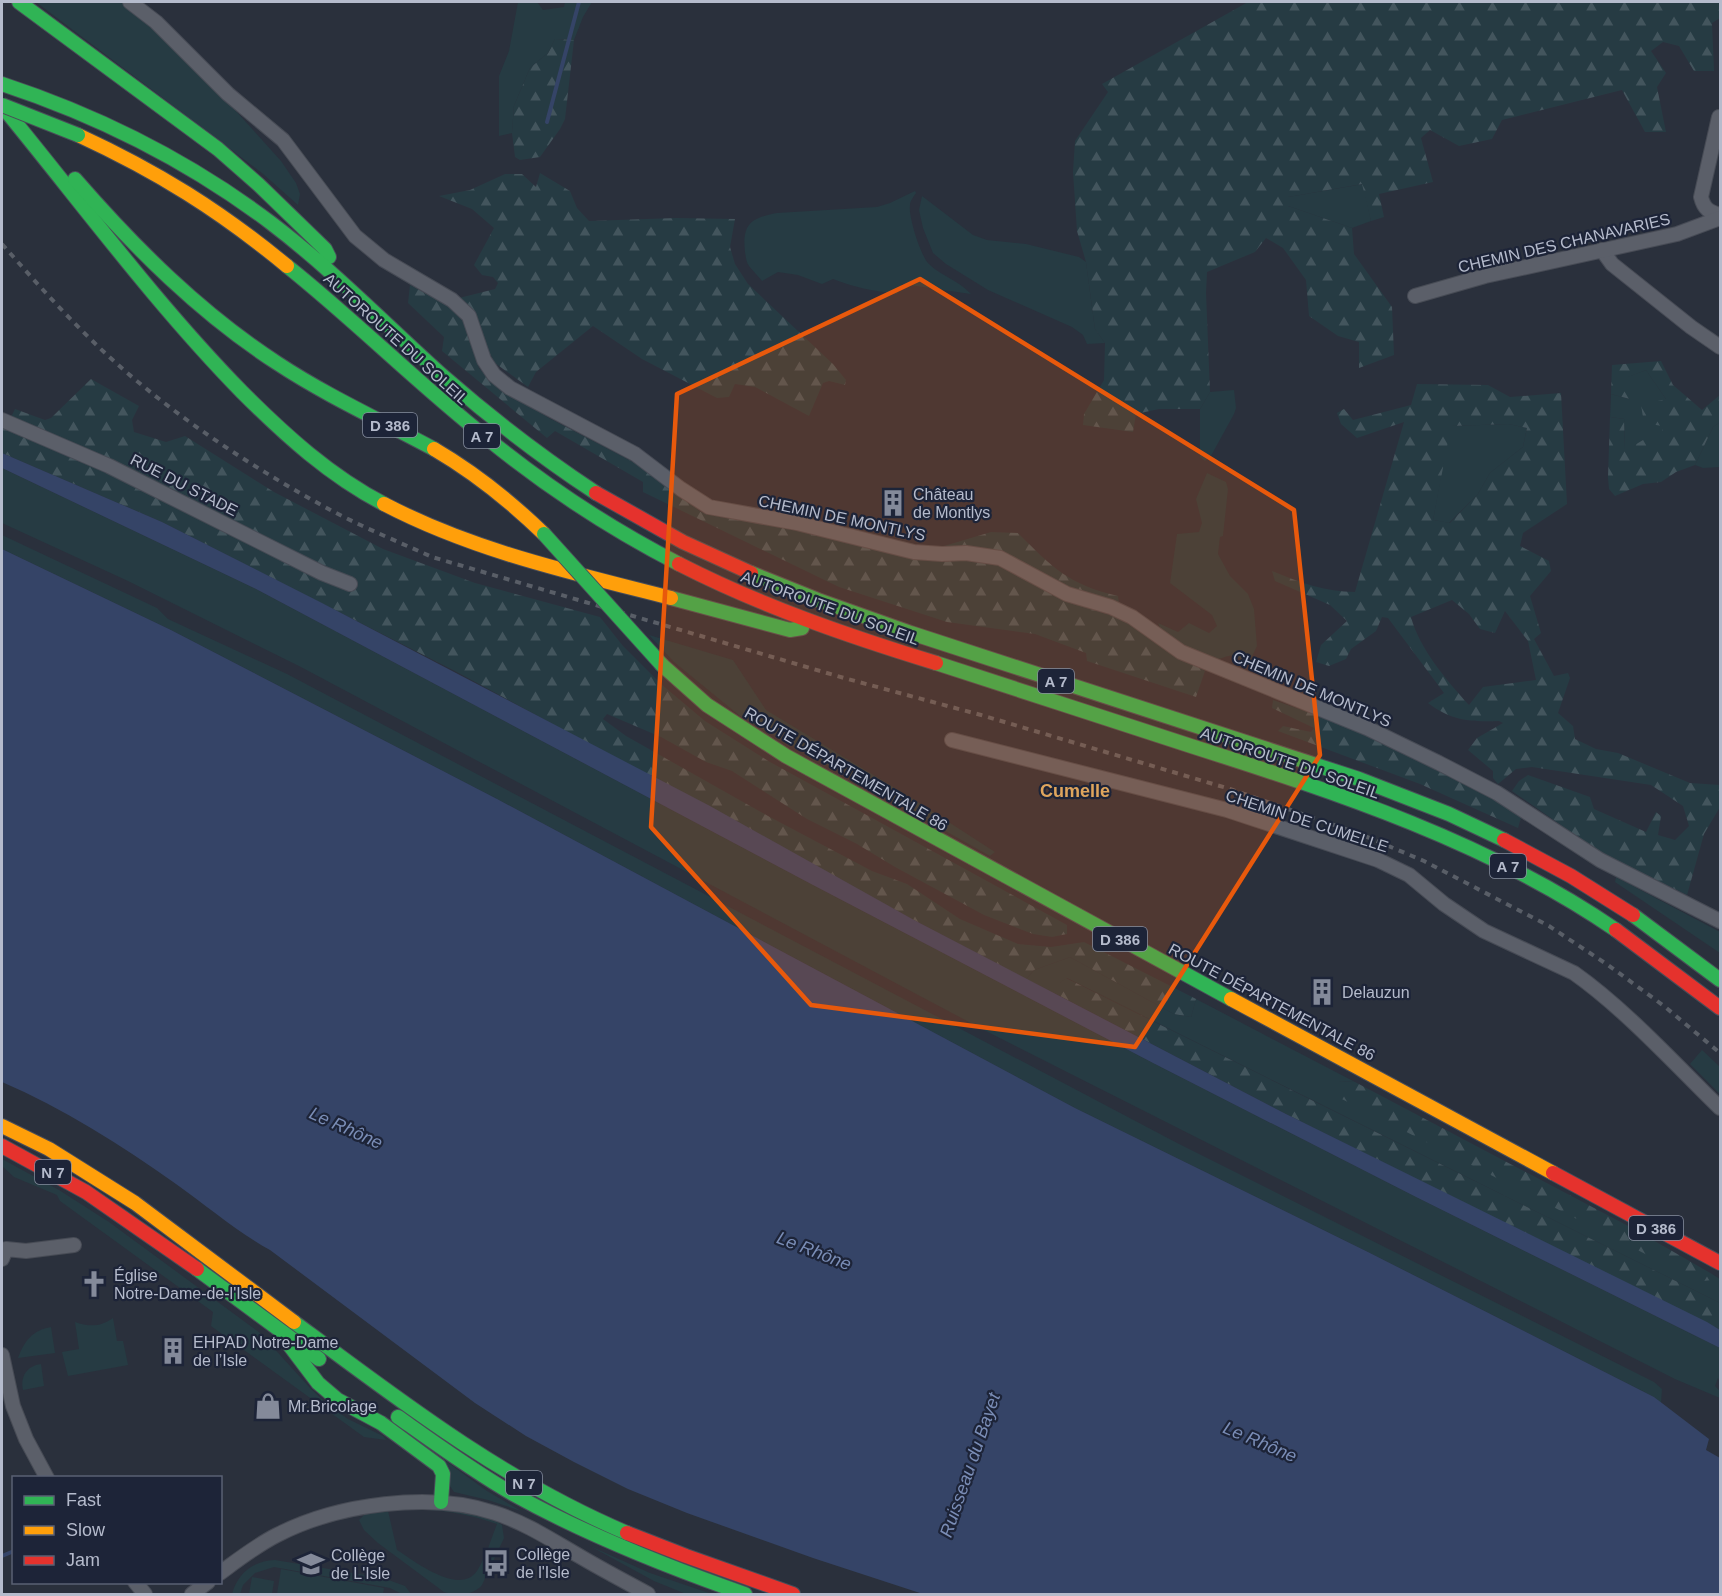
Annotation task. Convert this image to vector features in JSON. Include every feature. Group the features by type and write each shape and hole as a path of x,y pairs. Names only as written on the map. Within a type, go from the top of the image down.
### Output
{"main road":[{"path":"19,2 64,38 175,115 258,182 325,249 344,285"},
{"name":"AUTOROUTE DU SOLEIL","path":"2,84 107,125 190,168 272,224 344,285 470,399 520,440 598,494 689,546 747,573 833,607 1345,775 1445,813 1512,844 1610,900 1655,930 1720,980"},
{"name":"ROUTE DÉPARTEMENTALE 86","path":"2,93 129,240 172,283 228,328 304,380 458,463 510,502 544,534 662,665 707,705 786,756 948,846 1720,1263"},
{"path":"2,106 199,349 291,440 357,490 428,525 486,548 790,630 826,626"},
{"name":"AUTOROUTE DU SOLEIL","path":"2,106 111,150 176,185 247,233 316,290 458,417 508,457 586,512 636,542 782,611 1271,772 1363,804 1454,841 1546,887 1600,919 1641,946 1720,1008"},
{"name":"N 7","path":"2,1126 39,1143 123,1194 404,1403 459,1442 516,1478 576,1510 637,1538 678,1555 793,1594"},
{"name":"N 7","path":"2,1146 45,1168 102,1202 331,1368"},
{"path":"277,1328 318,1383 338,1400 381,1423 439,1466 443,1474 441,1502"},
{"name":"N 7","path":"385,1407 480,1474 546,1511 647,1559 745,1594"}],"street":[{"name":"CHEMIN DE MONTLYS","path":"130,2 156,22 246,111 283,140 355,236 384,260 452,300 469,316 484,360 494,375 510,388 635,454 709,507 797,523 914,552 942,555 966,553 1000,558 1068,594 1111,607 1132,617 1181,652 1367,728 1450,768 1506,799 1600,860 1720,921"},
{"path":"1719,117 1701,197 1704,206 1720,217"},
{"name":"CHEMIN DES CHANAVARIES","path":"1415,296 1485,276 1677,234 1720,217"},
{"path":"1602,250 1612,264 1691,327 1720,347"},
{"name":"RUE DU STADE","path":"2,420 109,466 322,573 350,584"},
{"name":"CHEMIN DE CUMELLE","path":"952,740 1227,810 1352,851 1398,869 1484,932 1586,981 1720,1108"},
{"path":"4,1254 74,1245"},
{"path":"2,1355 13,1406 26,1438 46,1476"},
{"path":"222,1572 267,1541 316,1520 397,1503 441,1502 480,1508 516,1521 648,1594"},
{"path":"192,1594 205,1584"}],"highlighted area":[{"path":"920,279 1294,510 1320,755 1135,1047 811,1005 651,827 677,394"}],"green space":[{"path":"36,2 126,2 216,89 281,161 296,183 300,194 298,205 262,173"},
{"path":"518,2 537,2 543,10 564,7 565,2 592,2 574,40 555,39 548,53 530,68 514,106 512,133 499,136 499,76 509,51"},
{"path":"1248,2 1720,2 1720,18 1712,23 1714,71 1694,71 1679,46 1663,42 1651,51 1666,73 1657,87 1666,132 1645,132 1622,90 1502,120 1492,139 1459,146 1430,130 1421,138 1433,182 1379,194 1384,217 1371,221 1362,184 1288,197 1288,206 1352,228 1354,254 1392,307 1394,355 1359,368 1359,342 1338,336 1309,316 1306,280 1283,248 1266,238 1255,252 1207,272 1210,392 1200,409 1159,409 1136,414 1133,432 1083,425 1084,414 1104,380 1105,343 1095,329 1086,262 1077,231 1073,172 1075,141 1108,92 1102,84"},
{"path":"555,39 574,40 565,119 540,157 520,160 515,157 512,133 514,106 530,68 548,53"},
{"path":"540,173 570,191 577,208 589,221 676,218 735,219 730,247 735,264 748,284 833,364 846,380 845,385 829,381 823,383 809,416 755,387 735,384 729,397 717,398 642,359 593,326 536,372 528,387 495,363 485,344 477,318 459,298 495,289 498,283 493,277 482,275 474,265 494,228 472,209 439,196 470,190 505,174 522,174 536,187"},
{"path":"1363,184 1371,221 1352,228 1288,206 1288,197"},
{"path":"915,191 910,203 911,218 926,260 971,294 902,284 897,294 858,287 833,279 822,284 798,275 778,272 762,281 747,263 745,235 750,224 761,217 777,213 877,207"},
{"path":"922,196 973,235 987,240 1026,244 1079,257 1086,262 1095,329 1105,343 1087,344 1083,335 1072,327 988,290 946,264 933,253 923,228 919,210"},
{"path":"410,285 451,307 466,325 479,368 495,385 549,418 637,464 701,512 797,528 918,560 971,560 1002,565 1069,602 1122,619 1205,671 1196,697 1087,661 1086,653 1035,634 947,622 839,587 643,492 643,482 555,431 547,438 442,351 444,337 408,303"},
{"path":"1661,361 1673,385 1702,410 1720,395 1720,422 1713,427 1695,465 1676,472 1661,482 1643,484 1615,496 1609,489 1608,477 1610,417 1624,419 1625,451 1643,440 1662,440 1662,426 1644,423 1641,405 1666,399 1646,370 1628,377 1634,386 1630,399 1611,394 1612,365"},
{"path":"1646,370 1666,399 1662,440 1643,440 1625,452 1624,419 1610,417 1611,394 1630,399 1627,377"},
{"path":"91,379 139,406 132,420 134,432 166,442 185,436 274,492 383,549 475,583 600,617 623,646 661,684 705,721 770,762 1067,925 1067,934 1052,937 1033,934 984,915 857,844 807,819 732,771 706,762 661,737 607,714 603,719 626,736 768,816 872,871 907,884 960,919 1018,944 1051,947 1084,942 1196,999 1191,1017 1174,1014 1070,957 1034,970 1026,979 455,671 162,522 2,453 2,425 15,409 45,420 51,418"},
{"path":"1417,384 1488,385 1510,397 1561,393 1567,504 1523,533 1520,546 1549,561 1551,571 1530,596 1541,633 1534,639 1554,676 1568,673 1570,678 1558,713 1573,726 1575,739 1596,749 1618,753 1690,783 1720,785 1720,807 1704,834 1687,895 1601,853 1512,791 1519,781 1528,775 1590,797 1594,809 1646,832 1656,812 1661,816 1658,835 1675,840 1689,826 1683,806 1651,785 1532,767 1516,769 1498,784 1493,778 1493,771 1468,750 1477,738 1503,723 1453,717 1428,703 1444,693 1388,618 1382,617 1376,631 1351,649 1346,659 1329,666 1316,662 1321,645 1347,621 1330,605 1275,581 1272,571 1323,588 1355,592 1404,422 1357,438 1341,424 1337,413 1344,409 1353,420 1411,405","holes":["1509,424 1527,428 1523,447 1490,473 1478,494 1450,523 1433,520 1451,426","1452,600 1469,614 1480,629 1495,633 1505,611 1528,641 1536,680 1483,687 1469,705 1427,652 1411,617"]},
{"path":"1234,390 1236,408 1234,414 1212,454 1205,461 1200,457 1200,409 1210,392"},
{"path":"1720,422 1720,467 1703,468 1695,465 1713,427"},
{"path":"1509,424 1527,428 1523,447 1490,473 1478,494 1449,523 1433,520 1450,426"},
{"path":"2,468 256,589 1153,1063 1720,1348 1720,1382 1718,1378 1715,1386 1720,1391 1720,1398 1675,1379 984,1030 299,666 128,581 2,523"},
{"path":"1207,473 1226,482 1228,489 1223,536 1220,537 1218,554 1230,576 1248,594 1254,609 1257,646 1248,665 1235,656 1219,659 1184,646 1168,636 1158,623 1178,632 1189,623 1209,633 1217,626 1212,615 1170,583 1177,534 1199,532 1202,523 1196,499"},
{"path":"991,532 1018,533 1062,573 1086,586 1118,596 1119,603 1085,596 997,552 946,550 944,546"},
{"path":"2,535 157,608 168,619 287,674 1179,1144 1654,1382 1662,1389 1661,1403 1654,1397 1368,1252 1075,1108 499,800 171,630 2,549"},
{"path":"649,635 733,660 766,710 910,797 995,852 990,856 740,716 674,662"},
{"path":"1273,700 1366,732 1522,814 1518,828 1420,784 1278,731 1283,726 1311,732 1314,728 1272,708"},
{"path":"1616,877 1720,932 1720,953 1615,882"},
{"path":"1070,957 1174,1014 1191,1017 1196,999 1355,1082 1338,1081 1712,1280 1712,1274 1720,1279 1720,1303 1067,978 1060,983 1060,996 1026,979 1034,970"},
{"path":"1066,978 1720,1303 1720,1330 1286,1114 1060,996 1060,983"},
{"path":"1702,1050 1720,1067 1720,1094 1690,1064"},
{"path":"1338,1081 1355,1082 1632,1228 1712,1274 1712,1280 1703,1281 1659,1261 1336,1096"},
{"path":"2,1159 59,1190 109,1222 260,1333 328,1405 348,1419 383,1436 386,1440 364,1437 211,1326 213,1312 60,1201 57,1195 14,1177 2,1166"},
{"path":"113,1318 117,1341 123,1341 128,1365 68,1376 62,1352 79,1349 75,1322 95,1325"},
{"path":"51,1327 55,1353 18,1358 30,1337"},
{"path":"41,1364 44,1386 23,1390 23,1380 28,1369"},
{"path":"421,1443 487,1491 521,1511 454,1492"},
{"path":"410,1507 471,1513 502,1525 504,1538 478,1589 464,1594 444,1592 378,1543 364,1530 359,1520 365,1514 388,1511 397,1550 426,1569 449,1579 460,1580 469,1578 477,1571 497,1524 454,1513 410,1510"},
{"path":"590,1546 650,1573 712,1594 686,1594 654,1581"},
{"path":"275,1560 383,1578 405,1586 411,1594 402,1594 390,1588 274,1567 255,1573 243,1585 240,1594 232,1594 238,1580 247,1570 260,1563"},
{"path":"281,1569 384,1588 383,1594 277,1594"},
{"path":"252,1577 274,1581 272,1594 249,1594"}],"water":[{"path":"2,453 162,522 322,603 710,806 914,920 1286,1114 1707,1322 1720,1330 1720,1348 1153,1063 256,589 2,468"},
{"path":"2,549 171,630 499,800 1075,1108 1368,1252 1654,1397 1709,1439 1706,1450 1720,1458 1720,1594 923,1594 687,1513 628,1489 526,1436 475,1403 270,1250 233,1227 134,1155 69,1115 2,1082"}],"waterway":[{"path":"547,122 579,2"},
{"path":"2,1556 12,1552"}],"railway":[{"path":"2,244 87,336 164,403 277,480 365,527 432,557 1230,789 1360,834 1424,861 1549,926 1664,1006 1720,1053"}],"traffic: fast":[{"path":"19,2 218,149 325,249 329,257"},
{"path":"2,84 73,110 142,142 240,201 294,241 481,408 537,452 596,493"},
{"path":"2,105 78,135"},
{"path":"2,106 149,288 242,392 309,454 345,481 384,504"},
{"path":"75,179 145,254 221,323 277,363 315,386 434,449"},
{"path":"287,266 338,308 437,397 510,457 604,522 679,564"},
{"path":"544,534 662,665"},
{"path":"751,573 911,633 1359,779 1449,814 1504,840"},
{"path":"671,598 790,630 802,628"},
{"path":"936,663 1301,782 1411,823 1516,871 1567,899 1616,930"},
{"path":"662,665 707,705 786,756 1231,999"},
{"path":"1633,915 1720,980"},
{"path":"197,1269 319,1359"},
{"path":"294,1322 454,1438 538,1489 627,1533"},
{"path":"290,1346 318,1383 338,1400 381,1423 439,1466 443,1474 441,1502"},
{"path":"398,1417 484,1476 541,1509 627,1549 745,1594"}],"traffic: slow":[{"path":"78,135 135,163 187,193 237,227 287,266"},
{"path":"434,449 492,488 544,534"},
{"path":"384,504 418,521 489,548 561,570 671,598"},
{"path":"1231,999 1553,1173"},
{"path":"2,1126 49,1149 135,1203 294,1322"}],"traffic: jam":[{"path":"596,493 683,542 751,573"},
{"path":"679,564 805,619 936,663"},
{"path":"1504,840 1571,876 1633,915"},
{"path":"1616,930 1720,1008"},
{"path":"2,1146 86,1192 197,1269"},
{"path":"1553,1173 1720,1263"},
{"path":"627,1533 793,1594"}],"place":[{"name":"Château de Montlys","path":"893,503"},
{"name":"Delauzun","path":"1322,992"},
{"name":"Église Notre-Dame-de-l'Isle","path":"94,1284"},
{"name":"EHPAD Notre-Dame de l’Isle","path":"173,1351"},
{"name":"Mr.Bricolage","path":"268,1406"},
{"name":"Collège de l'Isle","path":"496,1563"},
{"name":"Collège de L'Isle","path":"311,1564"}],"district":[{"name":"Cumelle","path":"1075,791"}],"water label":[{"name":"Le Rhône","path":"346,1128"},
{"name":"Le Rhône","path":"814,1251"},
{"name":"Le Rhône","path":"1260,1442"},
{"name":"Ruisseau du Bayet","path":"970,1465"}]}
